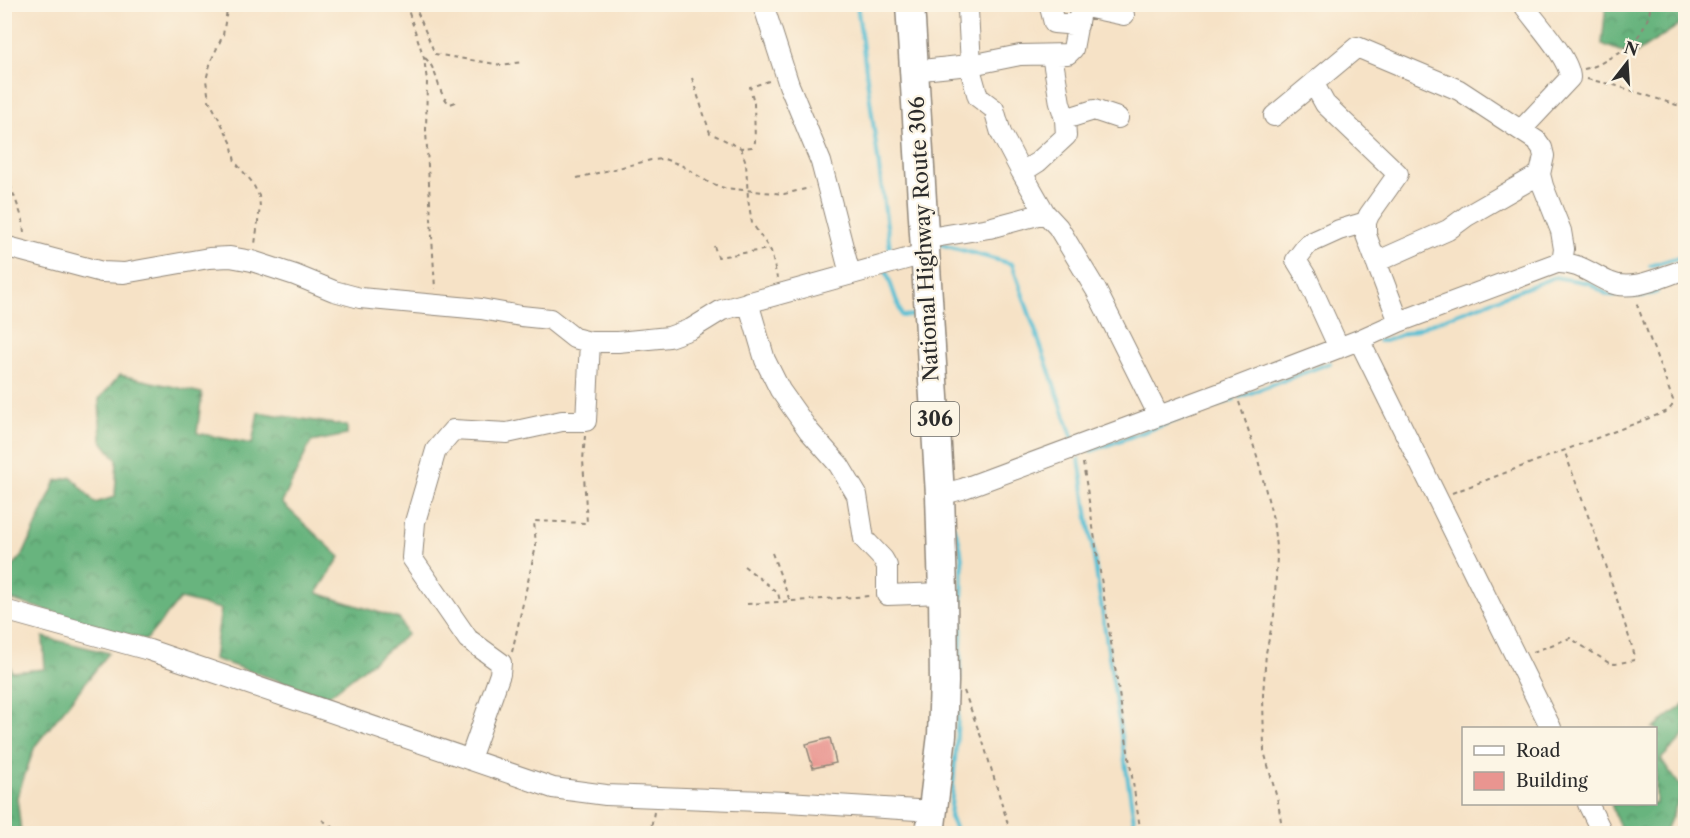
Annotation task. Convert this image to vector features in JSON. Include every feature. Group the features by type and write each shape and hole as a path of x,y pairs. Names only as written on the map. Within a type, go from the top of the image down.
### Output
{"highway":[{"name":"National Highway Route 306","path":"910,4 923,247 940,495 943,593 942,735 932,823"}],"street":[{"path":"763,4 786,76 821,162 850,274"},
{"path":"1048,4 1054,23 1078,25"},
{"path":"1521,130 1570,78 1561,56 1523,4"},
{"path":"966,5 970,65 978,97 994,109 1001,134 1045,213 1058,227 1096,290 1159,416"},
{"path":"913,71 970,65 1020,55 1064,55 1071,52 1081,6 1124,15"},
{"path":"1274,116 1357,47 1459,90 1537,141 1542,148 1544,156 1540,174 1561,231 1564,249 1562,263"},
{"path":"1022,172 1038,162 1052,147 1065,138 1065,119 1052,55"},
{"path":"1314,84 1325,104 1398,174 1375,205 1366,222 1366,235 1399,322"},
{"path":"1065,119 1094,110 1118,118"},
{"path":"1376,262 1448,230 1467,216 1540,174"},
{"path":"13,248 102,272 124,273 209,258 230,257 252,261 334,291 360,298 481,309 550,319 568,335 590,342 629,341 669,337 691,329 722,310 850,274 923,247 1045,213"},
{"path":"1339,348 1307,278 1296,260 1308,244 1339,230 1366,222"},
{"path":"940,495 962,489 1234,388 1536,270 1562,263 1581,267 1609,282 1630,286 1686,269"},
{"path":"748,302 765,360 780,390 809,431 839,465 857,495 864,539 887,566 887,595 943,593"},
{"path":"1359,340 1550,727"},
{"path":"470,759 501,674 501,663 468,639 412,558 415,522 436,450 453,430 507,433 562,421 586,421 590,342"},
{"path":"4,610 149,650 553,788 606,795 787,802 932,823"},
{"path":"1588,805 1603,834"}],"path":[{"path":"228,4 223,35 207,70 206,80 209,100 234,150 235,162 252,182 259,196 260,207 252,261"},
{"path":"406,4 424,58 427,81 426,131 436,305"},
{"path":"414,4 435,54 489,64 522,62"},
{"path":"1652,4 1649,19 1638,38 1594,69 1585,69 1578,76 1686,108"},
{"path":"424,58 433,69 444,99 450,104 459,101"},
{"path":"692,78 710,134 741,148 752,147 755,142 755,115 750,87 786,76"},
{"path":"741,148 746,163 752,223 775,261 778,285 783,293"},
{"path":"577,178 664,159 681,165 715,185 748,191 784,194 826,184"},
{"path":"4,168 23,220 24,235 13,248"},
{"path":"714,246 718,257 769,249"},
{"path":"1437,498 1668,411 1672,406 1671,393 1630,286"},
{"path":"1234,388 1257,456 1273,519 1277,556 1274,615 1266,653 1263,706 1264,751 1278,802 1282,834"},
{"path":"501,663 512,653 536,546 534,521 587,523 583,460 586,421"},
{"path":"1079,446 1141,834"},
{"path":"1517,659 1570,638 1609,663 1634,660 1635,656 1605,562 1564,450"},
{"path":"772,553 790,601"},
{"path":"744,566 778,593 780,602"},
{"path":"747,604 887,595"},
{"path":"961,688 966,693 974,714 1011,834"},
{"path":"650,834 655,797"},
{"path":"1675,834 1686,807"},
{"path":"322,820 344,834"}],"green space":[{"path":"1606,5 1685,5 1685,21 1632,56 1602,44"},
{"path":"120,375 202,393 197,433 252,444 258,412 347,426 347,435 311,442 282,503 340,557 317,593 400,619 407,635 327,697 214,659 221,609 180,599 146,640 5,598 5,576 24,553 56,481 72,477 95,503 115,497 117,460 101,440 99,399"},
{"path":"43,637 109,653 35,746 17,797 21,833 5,833 5,649 12,672 45,669"},
{"path":"1685,704 1685,735 1661,759 1683,790 1665,833 1622,833 1611,805 1657,805 1657,727 1654,727"}],"building":[{"path":"830,738 836,763 813,768 806,744"}],"waterway":[{"path":"857,4 891,256"},
{"path":"940,244 1012,264 1073,439"},
{"path":"1650,266 1686,255"},
{"path":"886,271 902,316 917,315"},
{"path":"1379,341 1385,341 1555,277 1589,283 1608,295 1644,296 1657,292 1656,286"},
{"path":"1240,397 1330,363"},
{"path":"1091,451 1234,399"},
{"path":"1079,459 1136,834"},
{"path":"953,526 962,555 963,577 961,660 950,817 955,827 955,834"}]}
